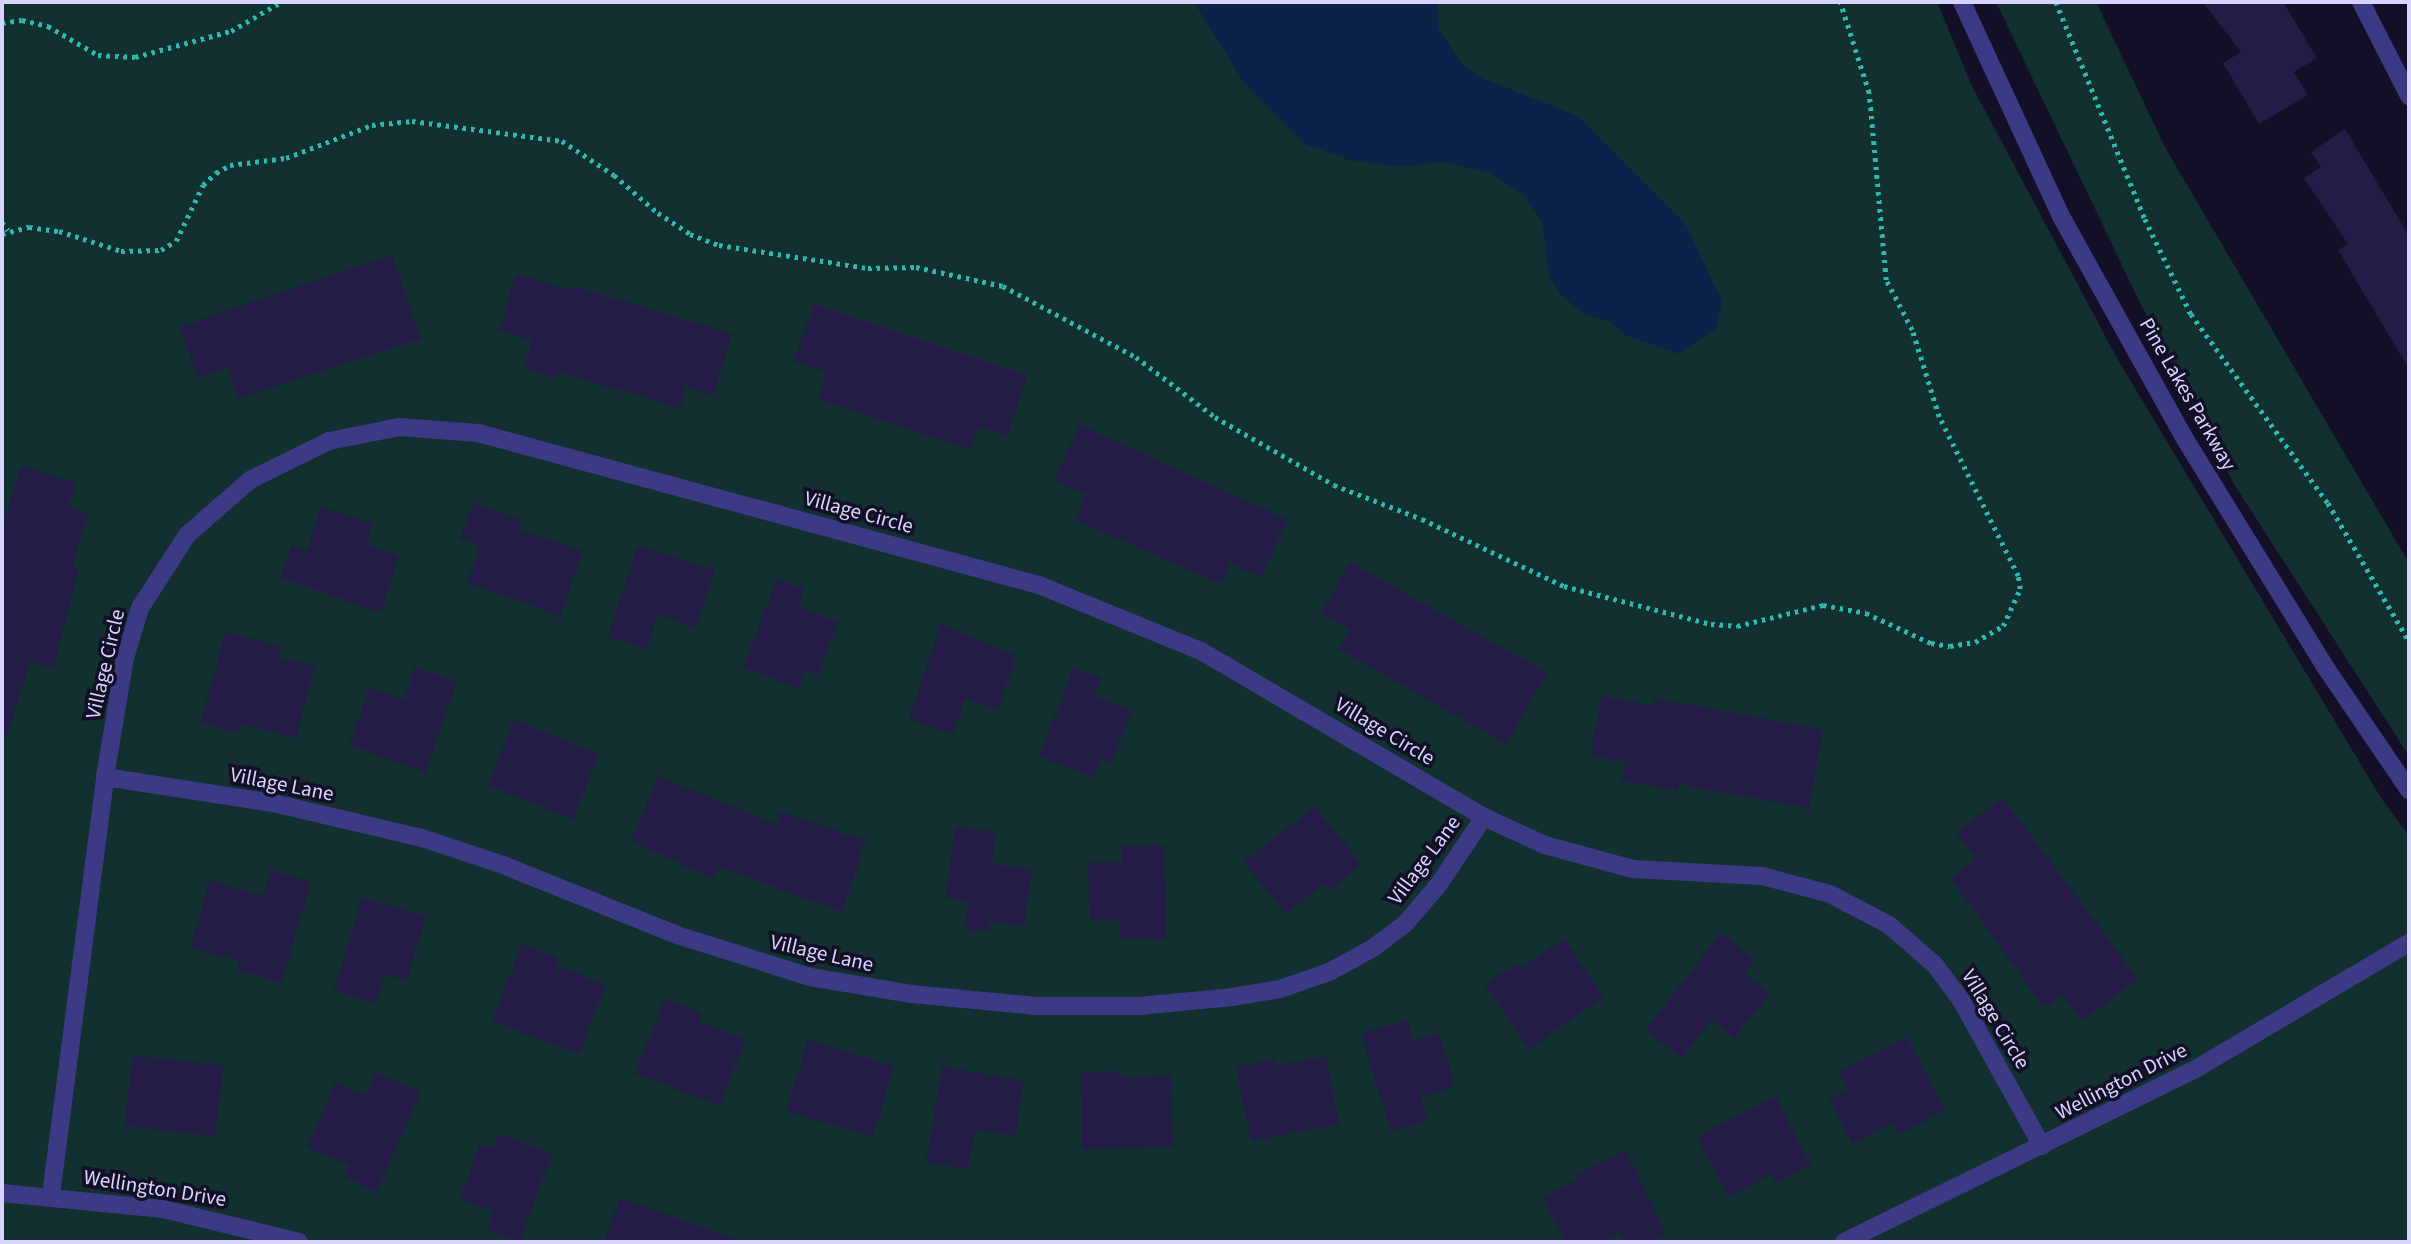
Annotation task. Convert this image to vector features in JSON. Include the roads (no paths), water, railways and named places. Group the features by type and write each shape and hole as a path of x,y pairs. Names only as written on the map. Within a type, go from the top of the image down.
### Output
{"street":[{"name":"Pine Lakes Parkway","path":"1962,2 2062,218 2185,439 2326,668 2409,790"},
{"path":"2361,2 2409,96"},
{"name":"Village Circle","path":"51,1195 105,777 130,635 153,582 187,535 226,497 302,452 354,434 422,427 478,433 1074,597 1146,626 1254,680 1483,817 1545,845 1602,863 1788,881 1872,914 1907,938 1948,981 2042,1146"},
{"name":"Village Lane","path":"105,777 273,803 422,838 503,864 677,935 810,977 901,993 1036,1006 1139,1006 1232,997 1280,989 1329,972 1373,948 1405,924 1439,884 1483,817"},
{"name":"Wellington Drive","path":"1843,1242 2199,1067 2409,943"},
{"name":"Wellington Drive","path":"2,1193 51,1195 209,1218 299,1242"}],"water":[{"path":"1194,2 1438,2 1439,29 1463,65 1487,80 1578,116 1686,225 1722,301 1716,329 1679,354 1626,335 1606,320 1585,315 1562,296 1549,276 1542,221 1524,195 1491,173 1445,162 1400,167 1350,160 1305,144 1244,83"}]}
